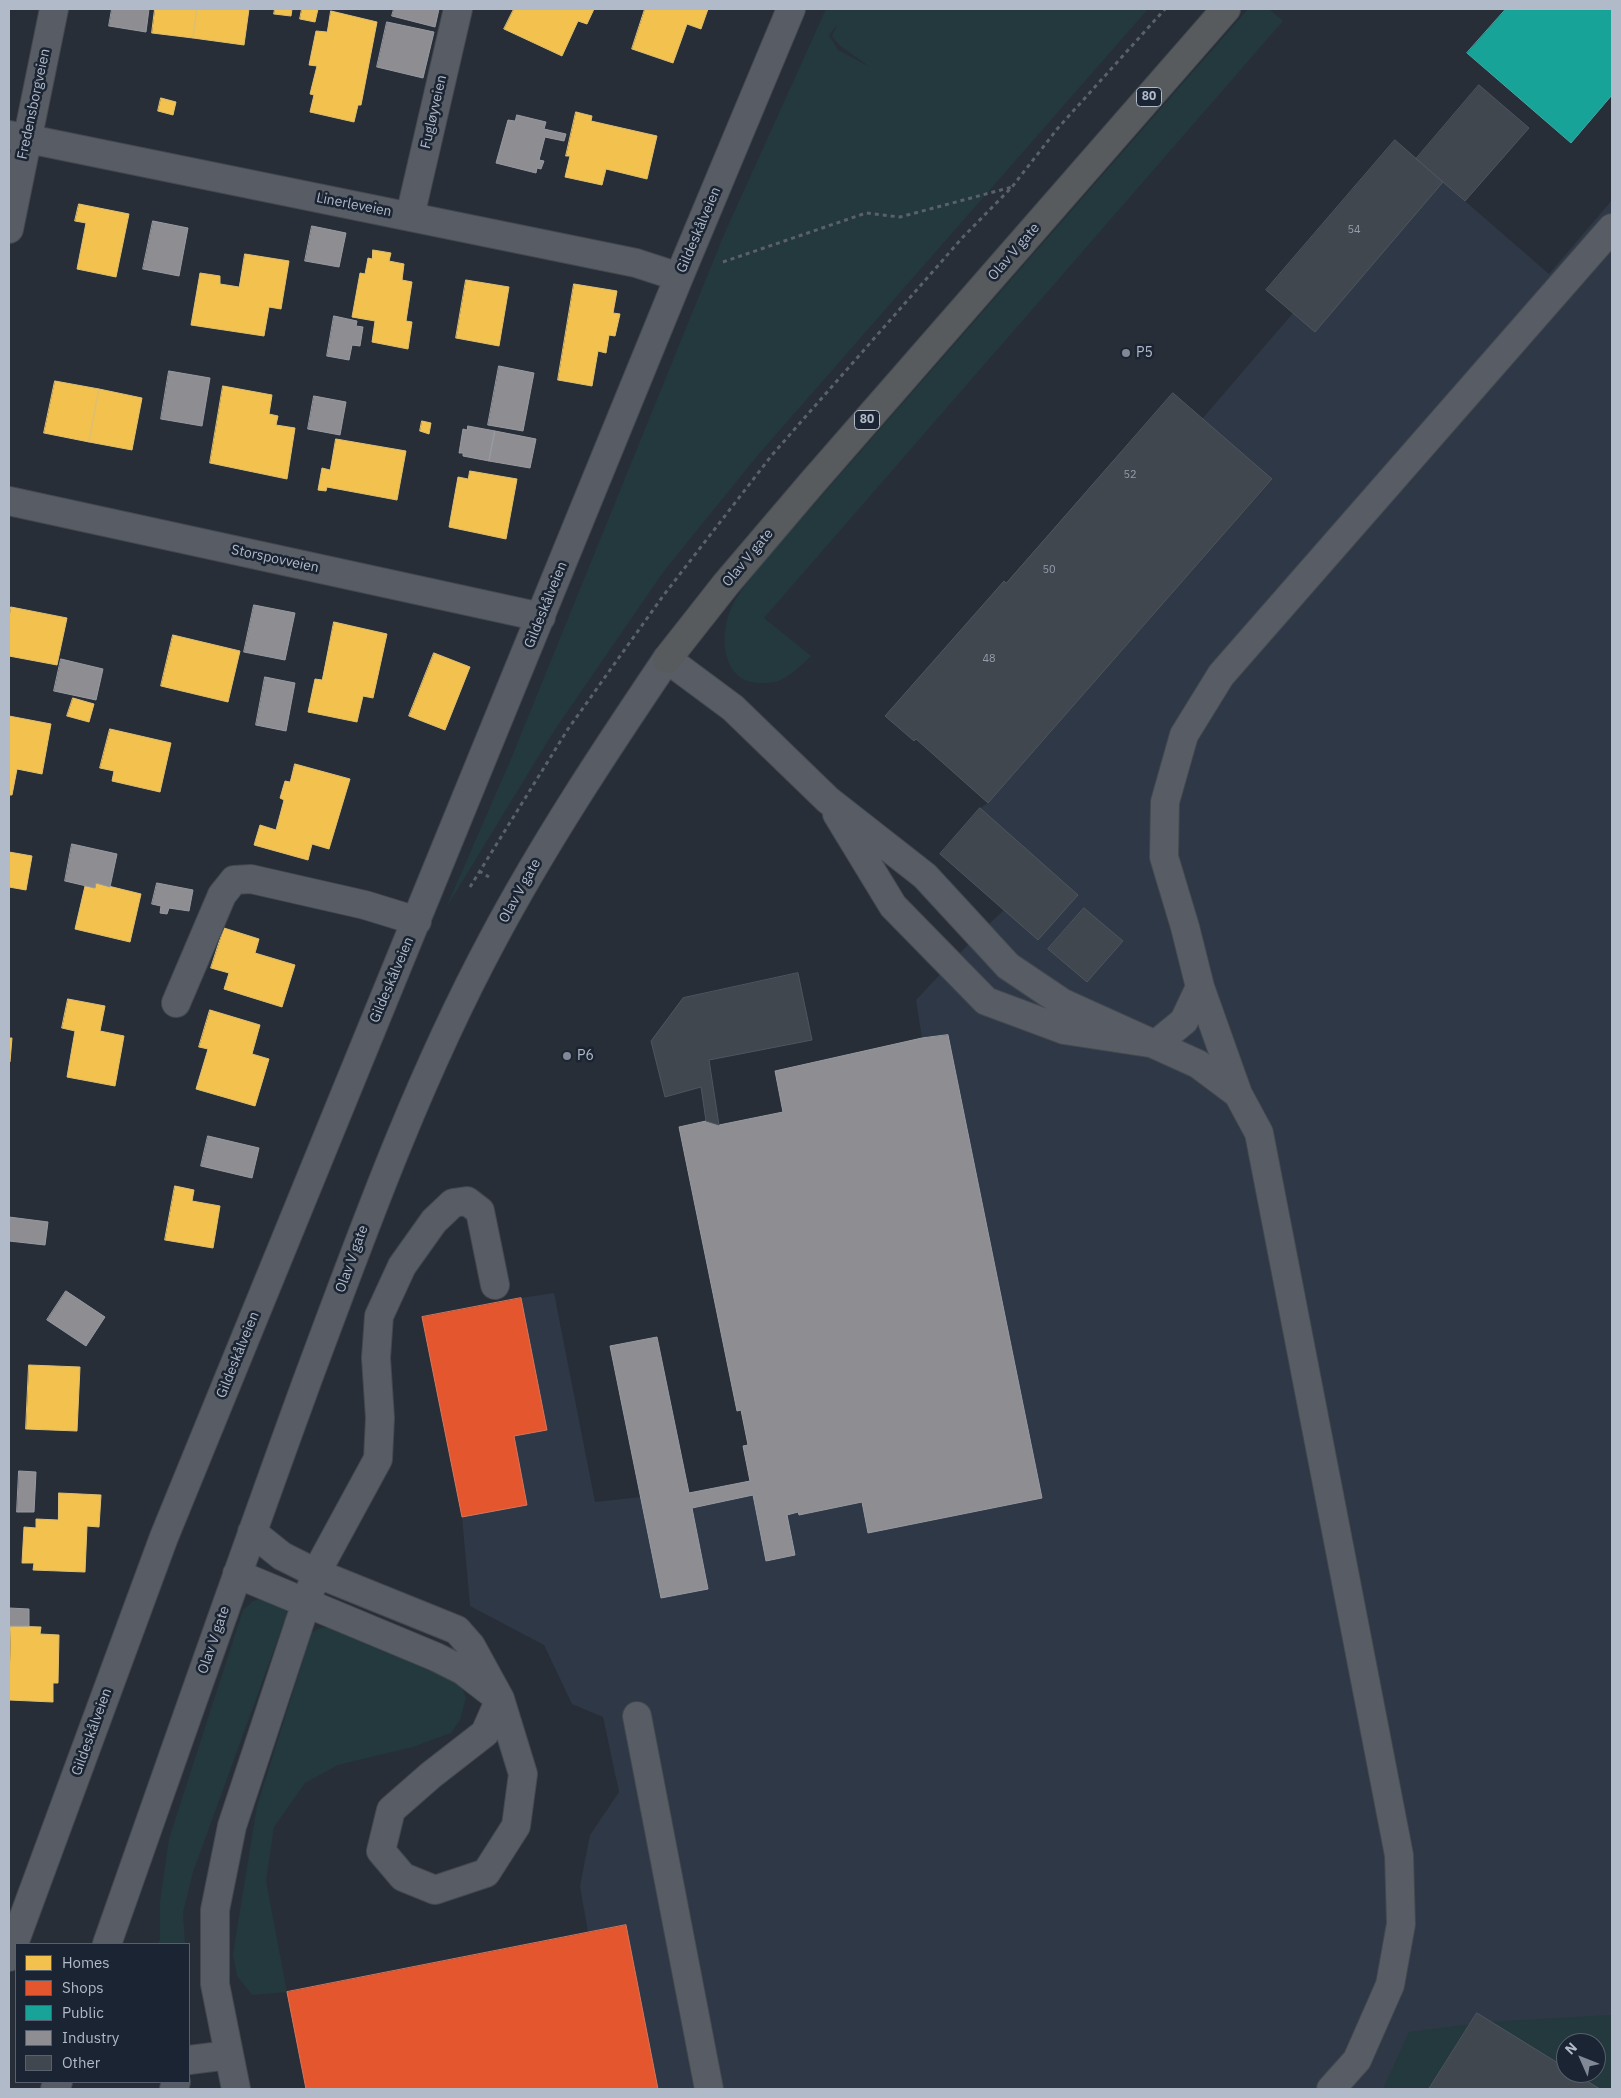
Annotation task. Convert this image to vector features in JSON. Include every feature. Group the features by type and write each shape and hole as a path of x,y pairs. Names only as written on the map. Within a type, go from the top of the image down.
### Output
{"highway":[{"name":"Olav V gate","path":"667,659 726,584 812,483 1226,9"}],"street":[{"name":"Fredensborgveien","path":"9,229 18,137 54,9"},
{"name":"Fugløyveien","path":"410,216 458,9"},
{"name":"Gildeskålveien","path":"9,1957 164,1537 679,277 791,9"},
{"name":"Linerleveien","path":"18,137 636,263 679,277"},
{"path":"1331,2089 1357,2060 1390,1985 1401,1924 1399,1855 1259,1133 1238,1094 1200,987 1186,927 1164,857 1165,802 1184,735 1221,676 1612,228"},
{"name":"Storspovveien","path":"9,501 541,617"},
{"path":"667,659 733,708 828,800 926,876 1008,966 1063,1003 1198,1064 1238,1094"},
{"name":"Olav V gate","path":"107,1943 252,1532 378,1190 442,1044 491,942 546,844 667,659"},
{"path":"828,800 893,906 986,1001 1064,1030 1156,1044 1184,1021 1200,987"},
{"path":"176,1003 222,895 234,880 251,879 365,905 417,921"},
{"path":"236,2089 215,1984 215,1910 232,1826 316,1573 378,1459 380,1418 376,1358 379,1316 402,1266 434,1221 452,1203 467,1201 480,1211 495,1285"},
{"path":"252,1532 282,1556 316,1573 457,1630 471,1646 500,1699 523,1774 516,1826 486,1873 435,1890 403,1877 381,1851 391,1810 431,1774 485,1733 500,1699"},
{"path":"237,1574 436,1656 462,1670 500,1699"},
{"path":"637,1716 709,2089"},
{"path":"190,2060 229,2055"}],"path":[{"path":"679,277 866,213 900,217 1012,187"}],"shaded area":[{"path":"1443,182 1549,274 1612,200 1612,2089 658,2089 626,1926 588,1932 580,1886 590,1835 619,1792 603,1717 572,1704 544,1645 470,1606 462,1517 521,1298 554,1293 595,1502 762,1484 922,1038 916,1000 978,934 1004,910 940,854 980,808 988,803 1272,480 1202,419 1293,313"}],"green space":[{"path":"826,9 1148,9 758,455 664,571 554,731 446,908 511,759 723,237","holes":["837,25 832,36 839,45 870,67 838,50 829,35"]},
{"path":"1248,9 1271,9 1283,21 764,618 811,656 789,675 776,682 759,683 747,681 737,675 731,667 727,656 725,633 730,611 748,581"},
{"path":"268,1596 284,1603 287,1614 193,1872 183,1913 185,1943 158,1943 160,1902 169,1839 243,1610 253,1601"},
{"path":"333,1627 461,1684 466,1698 460,1720 451,1733 413,1747 338,1765 305,1783 274,1827 266,1881 287,1992 252,1995 237,1976 233,1954 257,1806 312,1632 321,1628"},
{"path":"1612,2015 1612,2089 1383,2089 1409,2032 1487,2022"}],"building: Homes":[{"path":"155,9 197,9 193,38 152,33"},
{"path":"197,9 249,9 244,45 193,38"},
{"path":"275,9 292,9 291,16 274,14"},
{"path":"302,9 318,9 315,22 300,19"},
{"path":"514,9 594,9 587,24 578,21 562,56 504,29"},
{"path":"645,9 708,9 701,29 687,24 673,63 632,49"},
{"path":"331,11 377,22 361,105 358,105 354,122 310,112 314,95 310,94 317,66 309,65 316,31 327,32"},
{"path":"161,98 176,102 173,115 158,111"},
{"path":"576,112 592,116 591,121 657,136 647,179 606,169 602,185 565,177 570,156 566,156"},
{"path":"79,204 129,214 116,277 77,269 86,223 75,221"},
{"path":"373,250 391,253 389,261 404,264 402,280 412,282 406,321 412,322 408,349 372,342 375,321 352,317 360,273 365,274 368,258 372,259"},
{"path":"245,254 289,261 281,309 269,307 264,336 191,325 200,273 220,276 220,284 239,287"},
{"path":"466,280 509,287 499,346 456,338"},
{"path":"574,284 617,291 613,313 620,314 615,336 609,335 606,353 598,351 592,386 558,380"},
{"path":"55,381 99,389 89,442 44,433"},
{"path":"223,386 272,395 269,414 278,416 276,425 295,428 287,479 210,463"},
{"path":"99,389 142,398 132,450 89,442"},
{"path":"422,421 431,423 429,434 420,431"},
{"path":"336,439 406,451 397,500 327,487 326,491 318,490 322,468 330,470"},
{"path":"470,471 517,479 506,539 449,527 458,477 468,479"},
{"path":"11,607 67,618 57,665 9,656"},
{"path":"334,622 387,634 373,698 363,696 357,722 308,712 315,679 322,680"},
{"path":"173,635 240,651 228,702 161,686"},
{"path":"434,653 470,667 445,730 409,716"},
{"path":"73,698 94,704 89,722 67,716"},
{"path":"9,716 51,724 42,774 17,769 12,795 9,795"},
{"path":"110,729 171,743 160,792 112,781 114,771 100,768"},
{"path":"295,764 350,779 329,849 312,844 308,860 254,845 260,825 276,830 284,800 280,798 285,781 290,782"},
{"path":"9,852 32,856 26,890 9,887"},
{"path":"96,883 141,894 130,942 75,929 85,886 95,888"},
{"path":"224,928 259,939 255,953 295,965 282,1007 224,989 229,973 211,968"},
{"path":"68,999 105,1006 100,1031 124,1036 115,1086 67,1077 75,1031 62,1028"},
{"path":"210,1010 260,1025 252,1054 269,1059 255,1106 196,1089 208,1049 199,1047"},
{"path":"9,1038 12,1038 10,1062 9,1062"},
{"path":"175,1186 194,1190 192,1201 220,1206 213,1248 165,1240"},
{"path":"29,1365 80,1367 77,1431 26,1429"},
{"path":"59,1493 101,1495 99,1527 87,1526 85,1572 33,1570 34,1563 22,1563 24,1527 36,1528 36,1519 58,1520"},
{"path":"11,1626 41,1627 40,1634 59,1635 58,1683 53,1683 53,1702 9,1700"}],"building: Shops":[{"path":"521,1298 547,1430 514,1436 527,1505 462,1517 422,1317"},
{"path":"626,1925 658,2089 306,2089 287,1992"}],"building: Public":[{"path":"1506,9 1612,9 1612,95 1571,143 1467,53"}],"building: Industry":[{"path":"112,9 149,9 146,32 109,26"},
{"path":"394,9 439,9 435,27 392,16"},
{"path":"387,22 434,32 423,78 377,67"},
{"path":"517,115 546,122 544,129 566,134 564,141 545,137 539,160 544,161 541,169 537,168 536,173 496,163 508,120 515,121"},
{"path":"153,221 188,228 179,276 143,269"},
{"path":"312,226 346,233 339,267 305,261"},
{"path":"334,316 357,321 356,326 363,327 360,346 352,345 349,360 327,356"},
{"path":"499,366 534,373 523,431 488,425"},
{"path":"169,371 210,378 202,426 161,419"},
{"path":"314,396 346,402 340,435 308,429"},
{"path":"468,426 495,431 489,461 463,456 463,453 459,453 463,429 467,430"},
{"path":"495,431 536,439 530,468 489,461"},
{"path":"254,605 295,613 285,660 244,652"},
{"path":"61,659 103,669 96,700 54,691"},
{"path":"265,677 295,683 286,731 256,725"},
{"path":"72,844 117,854 110,887 96,883 95,888 65,881"},
{"path":"157,883 193,890 189,911 169,908 167,914 160,913 161,906 152,904"},
{"path":"948,1035 1042,1498 868,1533 862,1502 799,1515 798,1512 787,1515 795,1555 766,1561 753,1495 692,1508 708,1589 661,1598 610,1346 657,1337 689,1493 750,1481 743,1446 748,1445 741,1410 737,1411 679,1127 706,1121 719,1125 783,1112 775,1071 922,1038"},
{"path":"208,1136 259,1148 252,1178 201,1166"},
{"path":"9,1217 48,1222 45,1245 9,1241"},
{"path":"66,1291 105,1317 86,1346 47,1320"},
{"path":"19,1471 36,1472 34,1512 17,1512"},
{"path":"9,1608 29,1609 29,1626 9,1626"}],"building: Other":[{"path":"1479,85 1529,128 1465,201 1416,159"},
{"path":"1395,140 1443,182 1315,332 1266,290"},
{"path":"1173,393 1272,479 988,803 916,739 914,741 885,716 1004,581 1006,583"},
{"path":"980,808 1078,895 1038,940 940,854"},
{"path":"1084,908 1123,941 1087,982 1048,949"},
{"path":"798,973 812,1040 709,1060 719,1125 706,1121 701,1087 665,1097 651,1041 683,998"},
{"path":"1477,2013 1556,2062 1556,2083 1590,2083 1600,2089 1429,2089"}],"place":[{"name":"P5","path":"1126,353"},
{"name":"P6","path":"567,1056"}]}
